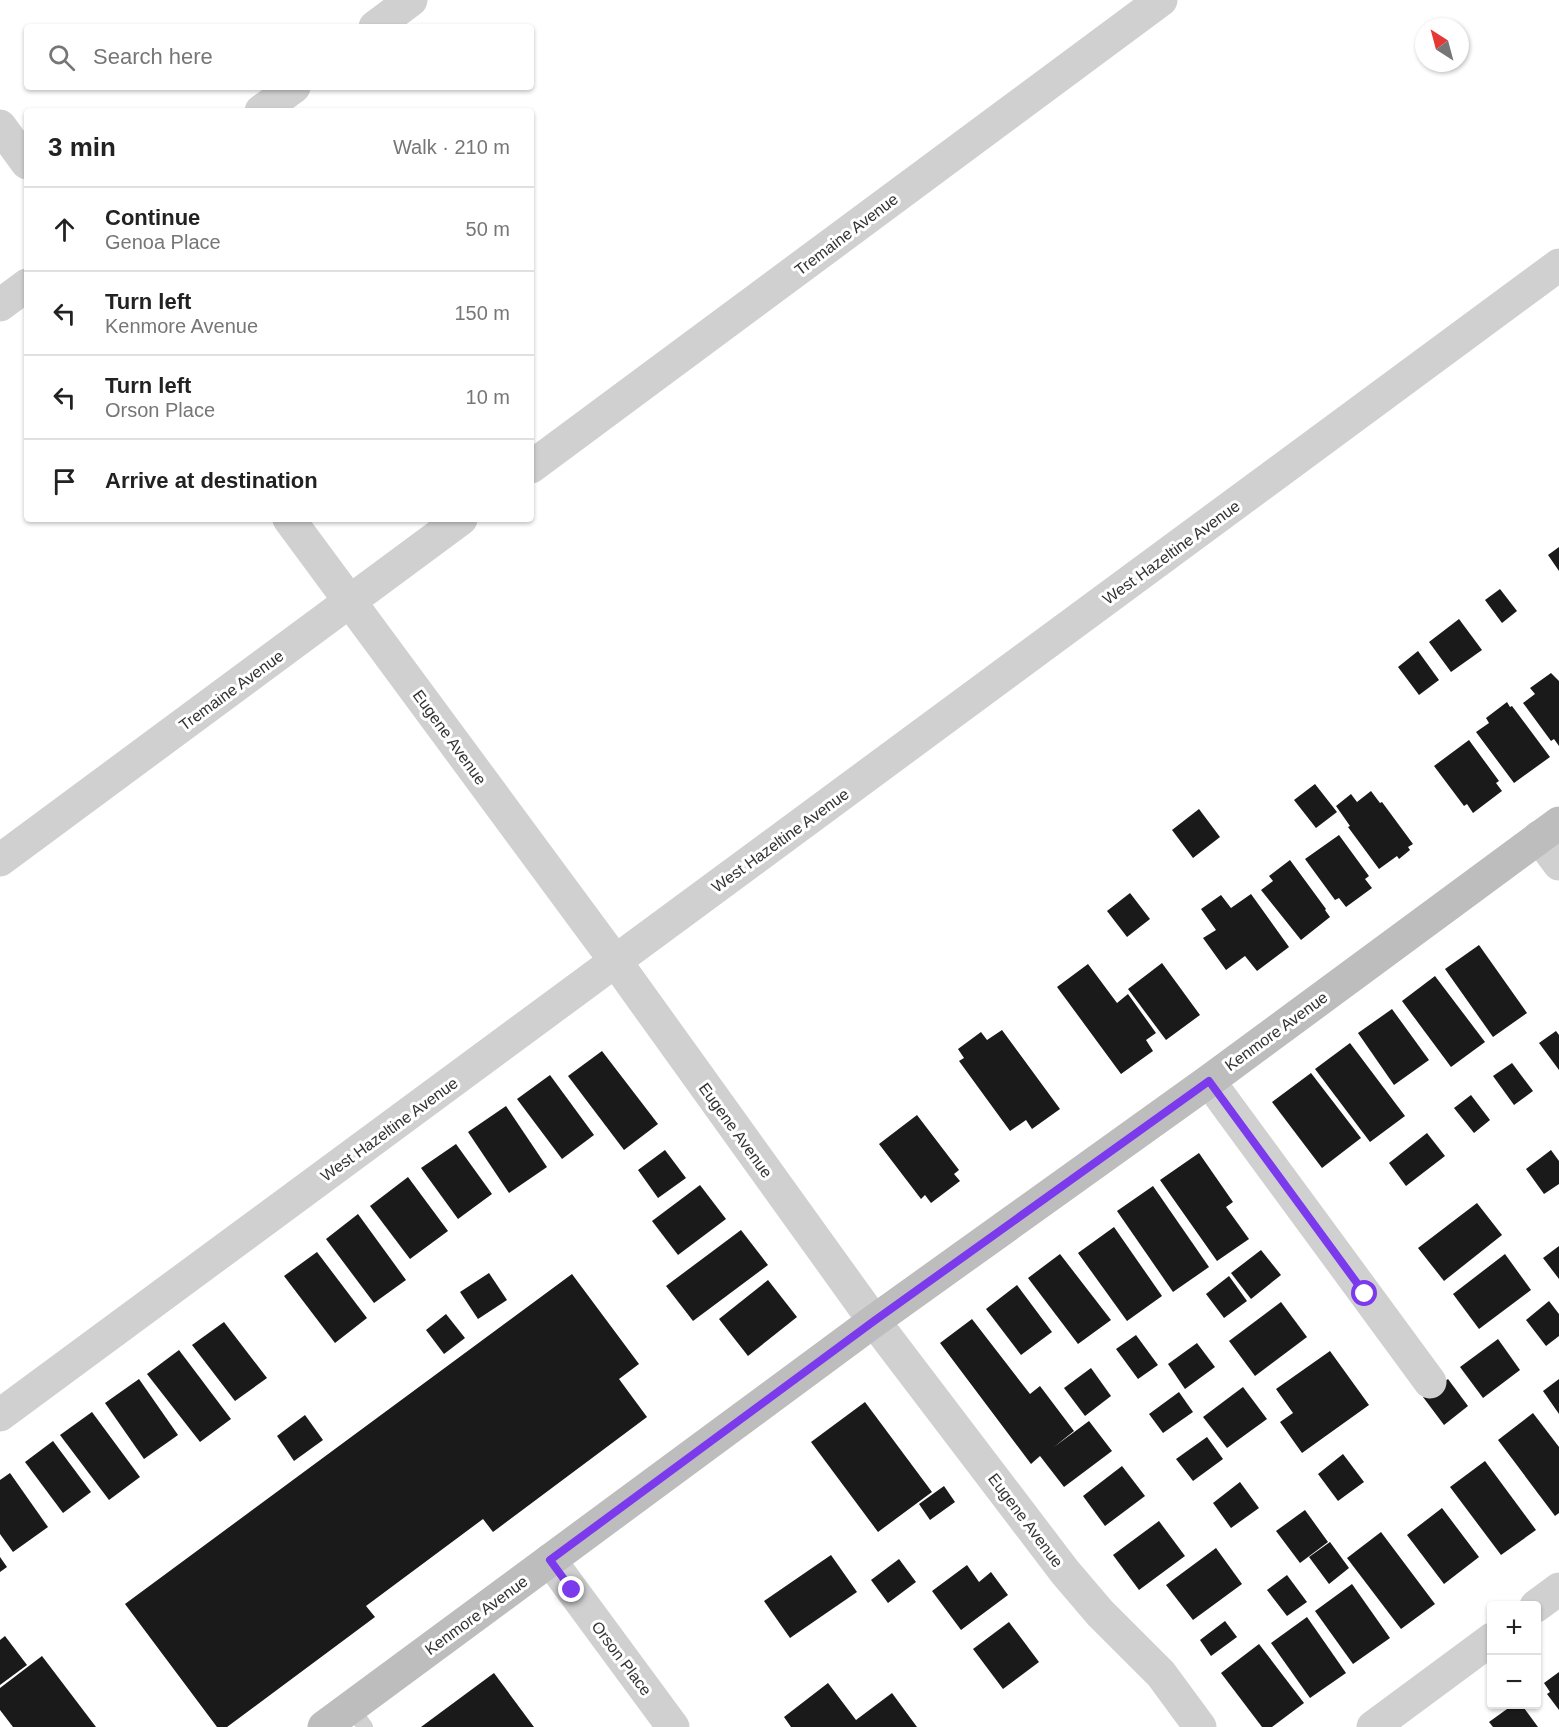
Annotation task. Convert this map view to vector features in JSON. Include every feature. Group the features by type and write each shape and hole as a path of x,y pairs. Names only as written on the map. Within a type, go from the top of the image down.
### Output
{"street":[{"path":"379,24 411,0"},
{"name":"Tremaine Avenue","path":"534,465 1161,0"},
{"path":"265,108 290,90"},
{"path":"0,126 24,159"},
{"name":"West Hazeltine Avenue","path":"0,1415 1559,265"},
{"path":"0,305 24,287"},
{"name":"Eugene Avenue","path":"291,522 616,962 874,1321 1065,1572 1100,1613 1161,1674 1200,1727"},
{"name":"Tremaine Avenue","path":"0,860 457,522"},
{"path":"1549,830 1559,864"},
{"name":"Kenmore Avenue","path":"324,1727 358,1717 550,1560 874,1321 1209,1081 1549,830"},
{"path":"1209,1081 1430,1382"},
{"name":"Orson Place","path":"550,1560 673,1727"},
{"path":"1541,1602 1559,1589"},
{"path":"1373,1727 1487,1642"}],"building":[{"path":"1559,547 1559,571 1548,555"},
{"path":"1500,589 1517,611 1502,623 1485,600"},
{"path":"1459,619 1482,650 1451,672 1429,642"},
{"path":"1418,651 1439,680 1419,695 1398,667"},
{"path":"1551,673 1559,681 1559,746 1554,739 1551,741 1523,703 1535,694 1530,688"},
{"path":"1507,702 1550,757 1514,783 1476,732 1489,723 1486,718"},
{"path":"1469,740 1499,781 1496,783 1502,791 1473,813 1467,804 1464,806 1434,766"},
{"path":"1315,784 1337,812 1316,828 1294,800"},
{"path":"1371,791 1413,844 1408,847 1410,850 1399,859 1397,856 1379,869 1348,827 1350,826 1336,806 1351,794 1357,802"},
{"path":"1199,809 1220,837 1193,858 1172,830"},
{"path":"1339,835 1369,876 1365,879 1372,888 1346,907 1339,898 1335,900 1305,859"},
{"path":"1290,860 1330,917 1301,940 1261,890 1273,881 1269,876"},
{"path":"1130,893 1150,919 1127,937 1107,911"},
{"path":"1251,894 1289,947 1257,971 1245,956 1226,970 1203,938 1216,930 1201,909 1221,895 1231,908"},
{"path":"1479,945 1527,1013 1493,1037 1445,969"},
{"path":"1162,963 1200,1015 1166,1040 1128,989"},
{"path":"1088,964 1117,1003 1128,994 1156,1033 1146,1040 1153,1051 1121,1074 1057,987"},
{"path":"1435,976 1485,1042 1451,1067 1402,1001"},
{"path":"1392,1009 1429,1060 1394,1085 1358,1033"},
{"path":"1002,1030 1060,1109 1032,1129 1026,1120 1010,1131 959,1061 964,1058 958,1049 981,1032 987,1040"},
{"path":"1556,1031 1559,1035 1559,1070 1539,1043"},
{"path":"1350,1043 1405,1116 1370,1142 1315,1069"},
{"path":"602,1051 658,1124 624,1150 568,1076"},
{"path":"1512,1063 1533,1091 1514,1105 1493,1076"},
{"path":"1311,1073 1361,1138 1322,1168 1272,1102"},
{"path":"550,1075 594,1135 562,1159 517,1099"},
{"path":"1471,1095 1490,1120 1474,1133 1454,1108"},
{"path":"506,1106 547,1167 509,1193 468,1132"},
{"path":"917,1115 959,1170 954,1174 960,1181 931,1203 925,1195 921,1199 879,1144"},
{"path":"1427,1133 1445,1156 1406,1186 1389,1163"},
{"path":"456,1144 492,1194 458,1219 421,1168"},
{"path":"665,1150 686,1178 658,1198 638,1170"},
{"path":"1551,1150 1559,1161 1559,1184 1544,1194 1526,1169"},
{"path":"1199,1153 1233,1202 1226,1207 1249,1239 1217,1261 1160,1180"},
{"path":"408,1177 448,1231 410,1259 370,1206"},
{"path":"700,1185 726,1219 678,1255 652,1221"},
{"path":"1153,1186 1209,1267 1173,1292 1117,1211"},
{"path":"1477,1203 1502,1235 1444,1281 1418,1248"},
{"path":"358,1214 406,1280 374,1303 326,1239"},
{"path":"1114,1227 1162,1296 1127,1321 1078,1253"},
{"path":"741,1230 768,1265 693,1321 666,1286"},
{"path":"1559,1246 1559,1279 1543,1258"},
{"path":"1261,1250 1281,1275 1251,1299 1231,1273"},
{"path":"317,1252 367,1318 335,1343 284,1276"},
{"path":"1060,1254 1111,1320 1078,1344 1028,1278"},
{"path":"1505,1254 1531,1290 1479,1329 1453,1294"},
{"path":"489,1273 507,1300 478,1319 460,1292"},
{"path":"572,1274 639,1364 619,1379 647,1417 493,1532 483,1519 366,1606 375,1617 227,1727 217,1727 125,1604"},
{"path":"1229,1276 1247,1301 1224,1318 1206,1294"},
{"path":"768,1280 797,1317 748,1356 719,1319"},
{"path":"1017,1285 1052,1332 1021,1355 986,1309"},
{"path":"1549,1301 1559,1314 1559,1336 1546,1346 1526,1320"},
{"path":"1281,1302 1307,1337 1255,1376 1229,1341"},
{"path":"446,1314 465,1338 444,1354 426,1330"},
{"path":"972,1319 1030,1394 1040,1386 1074,1431 1054,1447 1089,1421 1112,1451 1064,1487 1040,1456 1031,1464 940,1343"},
{"path":"224,1322 267,1378 235,1401 192,1345"},
{"path":"1136,1335 1158,1365 1138,1379 1116,1349"},
{"path":"1498,1339 1520,1370 1483,1398 1460,1367"},
{"path":"1197,1343 1215,1367 1185,1389 1168,1364"},
{"path":"179,1350 231,1419 200,1442 147,1374"},
{"path":"1330,1351 1369,1405 1302,1453 1280,1422 1293,1413 1276,1389"},
{"path":"1091,1368 1111,1396 1085,1416 1064,1388"},
{"path":"139,1379 178,1435 144,1459 105,1403"},
{"path":"1448,1379 1468,1406 1444,1425 1423,1397"},
{"path":"1559,1379 1559,1414 1543,1391"},
{"path":"1243,1387 1267,1419 1227,1448 1203,1417"},
{"path":"1179,1392 1193,1412 1163,1433 1149,1414"},
{"path":"865,1402 932,1492 878,1532 811,1442"},
{"path":"92,1412 140,1477 109,1500 60,1435"},
{"path":"1533,1413 1559,1447 1559,1513 1555,1516 1498,1440"},
{"path":"305,1415 323,1440 294,1461 277,1436"},
{"path":"1207,1437 1223,1459 1193,1481 1176,1459"},
{"path":"53,1441 91,1492 63,1513 25,1462"},
{"path":"1343,1454 1364,1482 1338,1501 1318,1474"},
{"path":"1485,1461 1536,1530 1501,1555 1450,1487"},
{"path":"1122,1466 1145,1496 1105,1526 1083,1496"},
{"path":"10,1473 48,1527 13,1552 0,1534 0,1480"},
{"path":"1240,1482 1259,1508 1231,1528 1213,1503"},
{"path":"944,1486 955,1502 930,1520 919,1504"},
{"path":"1442,1508 1479,1557 1444,1584 1407,1535"},
{"path":"1305,1510 1328,1542 1300,1563 1276,1531"},
{"path":"1159,1521 1185,1556 1139,1590 1113,1555"},
{"path":"1381,1532 1435,1604 1401,1629 1347,1558"},
{"path":"1330,1542 1349,1568 1329,1584 1309,1557"},
{"path":"1216,1548 1242,1584 1193,1620 1166,1585"},
{"path":"831,1555 857,1592 790,1638 764,1601"},
{"path":"0,1557 7,1567 0,1572"},
{"path":"899,1559 916,1582 888,1603 871,1580"},
{"path":"967,1565 979,1582 991,1572 1008,1595 961,1630 932,1591"},
{"path":"1287,1575 1307,1602 1287,1616 1267,1590"},
{"path":"1352,1584 1390,1638 1353,1664 1315,1611"},
{"path":"1307,1617 1346,1673 1310,1698 1271,1643"},
{"path":"1225,1621 1237,1637 1211,1656 1200,1640"},
{"path":"1009,1622 1039,1662 1003,1689 973,1649"},
{"path":"5,1636 27,1665 0,1685 0,1640"},
{"path":"1259,1644 1304,1703 1272,1727 1262,1727 1221,1673"},
{"path":"42,1656 96,1727 13,1727 0,1710 0,1688"},
{"path":"1559,1672 1559,1710 1547,1694 1550,1692 1544,1683"},
{"path":"494,1673 534,1727 421,1727"},
{"path":"828,1683 856,1720 892,1693 917,1727 791,1727 784,1717"},
{"path":"1507,1709 1525,1709 1538,1727 1493,1727 1489,1722"}],"route":[{"path":"572,1590 550,1560 874,1321 1209,1081 1365,1294"}]}
